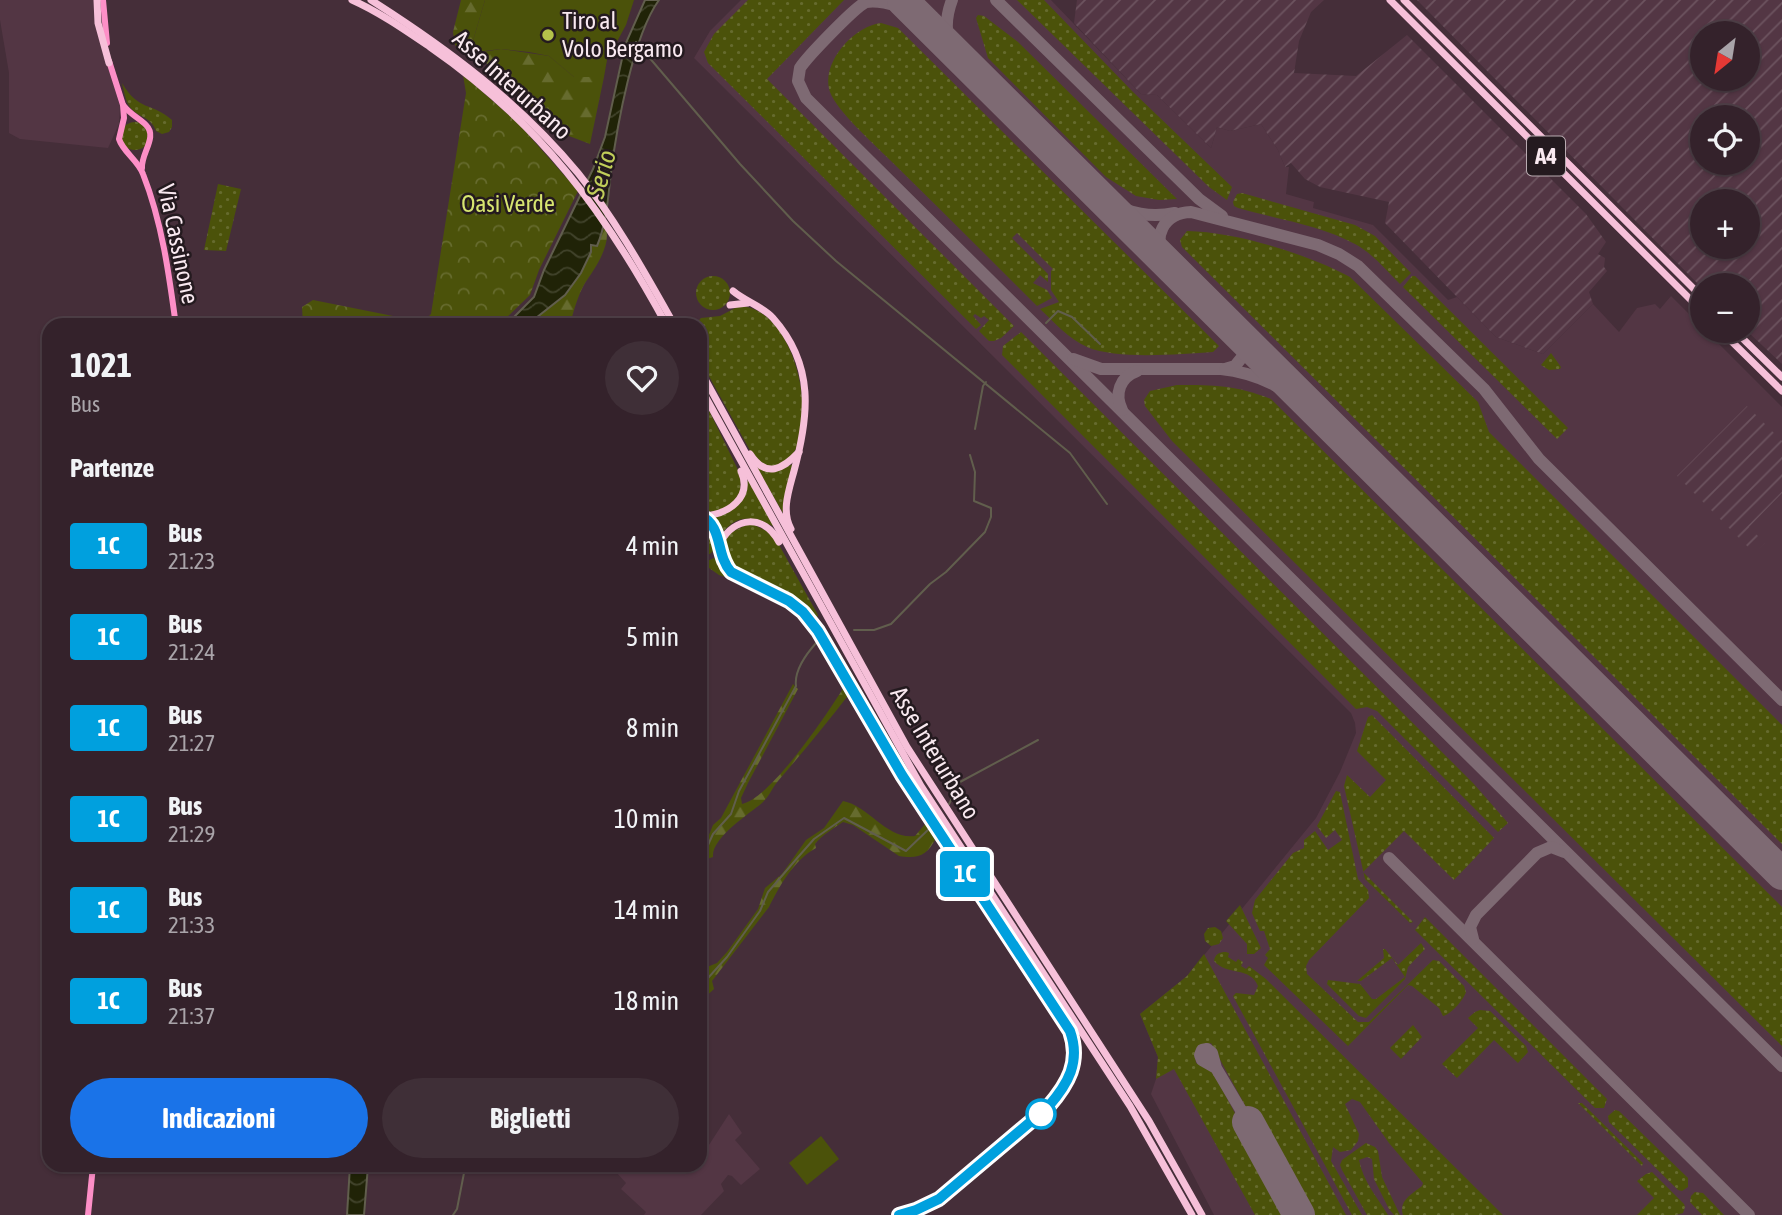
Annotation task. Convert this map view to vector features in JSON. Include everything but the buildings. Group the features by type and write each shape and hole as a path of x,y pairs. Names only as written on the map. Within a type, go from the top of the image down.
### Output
{"highway":[{"path":"97,0 98,23 109,63"},
{"name":"Asse Interurbano","path":"352,0 468,66 514,106 579,174 630,247 670,318"},
{"name":"Asse Interurbano","path":"371,0 443,52 498,98 565,167 616,237 663,318"},
{"name":"A4","path":"1390,0 1690,299"},
{"name":"A4","path":"1404,0 1690,285"},
{"path":"733,291 772,317 801,365 806,408 805,425 785,508 789,524 838,624"},
{"path":"730,305 748,303"},
{"path":"1733,343 1782,391"},
{"path":"1747,343 1782,377"},
{"name":"Asse Interurbano","path":"707,383 806,582 920,786 1130,1106 1192,1215"},
{"name":"Asse Interurbano","path":"707,400 738,448 907,747 1149,1121 1202,1215"},
{"path":"707,515 727,512 739,500 744,477 734,455 738,448 745,447 762,467 769,468 783,468 799,451"},
{"path":"720,542 735,525 748,521 760,524 776,535 801,579 806,582"}],"main road":[{"name":"Via Cassinone","path":"103,0 109,63 123,105 150,131 151,139 142,155 142,170"},
{"name":"Via Cassinone","path":"123,105 122,126 118,138 142,170 154,204 175,318"},
{"path":"122,126 131,121 140,121"},
{"path":"128,152 138,153 146,148"},
{"path":"88,1215 92,1172"}],"shaded area":[{"path":"0,0 94,0 97,32 120,106 119,124 108,148 20,139 9,133 9,73 0,20"},
{"path":"741,0 1051,0 1141,94 1157,95 1211,148 1217,127 1230,131 1261,124 1278,150 1285,167 1289,167 1286,194 1314,202 1313,208 1373,225 1448,300 1457,297 1496,337 1543,354 1593,304 1619,332 1637,308 1655,304 1660,309 1671,296 1690,315 1690,343 1718,343 1782,407 1782,1215 1214,1215 1151,1094 1156,1079 1158,1057 1140,1014 1187,976 1316,818 1340,772 1356,733 1351,713 694,58 710,31"},
{"path":"1077,0 1324,0 1311,12 1299,41 1294,73 1356,76 1407,35 1586,214 1606,242 1598,254 1605,258 1604,267 1607,271 1589,292 1593,304 1543,354 1496,337 1385,223 1389,202 1320,187 1305,179 1291,163 1285,167 1278,150 1261,124 1230,131 1217,127 1211,148 1157,95 1141,94 1074,23"},
{"path":"1417,0 1782,0 1782,364 1760,343 1760,273 1690,273 1690,276"},
{"path":"1747,406 1782,441 1782,493 1749,527 1765,543 1754,553 1677,476"},
{"path":"729,1114 742,1133 735,1140 760,1169 741,1185 728,1175 721,1184 724,1191 701,1215 644,1215 646,1212 621,1189 626,1183 618,1172 707,1172 707,1148"}],"green space":[{"path":"461,0 485,0 472,44 461,51 455,45 453,32"},
{"name":"Tiro al Volo Bergamo","path":"485,0 634,0 626,25 607,60 604,77 574,77 549,56 501,49 476,52 472,44"},
{"path":"748,0 844,0 767,79 1014,326 1001,338 989,341 979,331 989,320 975,314 973,316 981,325 976,329 708,63 704,52 714,34"},
{"path":"1017,0 1044,0 1133,92 1232,187 1227,200 1209,187"},
{"path":"978,15 984,16 1018,42 1177,199 1159,200 1136,196 1106,177 988,58 976,18"},
{"path":"881,23 898,28 1219,346 1213,352 1115,354 1087,347 1056,325 1040,309 1059,302 1051,290 1053,269 1017,233 1012,238 1048,274 1048,282 1040,275 1033,283 1047,290 1052,298 1037,306 857,127 834,100 828,81 835,58 860,31"},
{"path":"501,49 549,56 574,77 604,77 590,144 556,131 476,53"},
{"name":"Oasi Verde","path":"463,75 517,122 578,191 539,270 530,295 506,318 427,318 431,314 466,93"},
{"path":"122,83 140,103 172,120 169,132 162,134 156,131 151,122 133,111"},
{"path":"135,122 145,126 149,136 145,146 135,150 125,146 121,136 125,126"},
{"path":"218,184 241,189 226,251 204,250"},
{"path":"1242,193 1355,225 1375,236 1411,273 1400,284 1367,252 1341,237 1238,208 1233,202 1237,194"},
{"path":"605,227 605,248 580,293 572,318 537,318 565,295 581,273 591,244"},
{"path":"1187,231 1228,235 1271,246 1313,260 1350,277 1478,402 1489,432 1782,725 1782,844 1182,247 1180,240"},
{"path":"713,276 725,281 730,293 725,305 713,310 701,305 696,293 701,281"},
{"path":"1412,276 1568,428 1557,439 1403,287"},
{"name":"Oasi Verde","path":"313,300 403,318 303,318 302,307"},
{"path":"739,306 761,313 778,330 791,353 800,381 803,409 801,434 793,454 780,464 765,465 752,454 707,373 707,318 701,318 720,316"},
{"path":"1021,332 1473,783 1508,823 1498,832 1377,711 1367,707 1356,709 1002,355 1003,346"},
{"path":"1551,353 1560,369 1549,370 1541,365"},
{"path":"1177,385 1225,387 1271,399 1782,907 1782,1046 1172,441 1145,406 1144,400 1150,391"},
{"path":"707,406 741,476 740,492 731,506 713,512 707,511"},
{"path":"795,463 783,513 756,466 778,471"},
{"path":"746,481 749,481 774,526 741,519 721,534 711,517 733,509"},
{"path":"707,522 715,536 714,550 707,554"},
{"path":"750,523 773,534 818,615 816,620 783,593 747,577 730,565 725,557 724,547 728,534"},
{"path":"719,556 726,570 738,578 737,581 719,575 707,567 707,561"},
{"path":"793,684 798,689 748,783 741,798 742,804 768,787 783,771 844,687 850,693 815,737 764,801 724,834 714,850 713,857 707,859 707,840 713,825 721,818"},
{"path":"1372,715 1494,838 1454,880 1404,831 1363,872 1344,786 1347,775 1370,797 1386,780 1357,751 1368,717"},
{"path":"1336,791 1340,792 1358,879 1368,890 1369,898 1309,960 1306,966 1307,974 1358,1022 1369,1022 1433,960 1439,961 1464,986 1466,992 1456,1007 1443,1016 1439,1008 1408,985 1348,1046 1264,965 1268,958 1265,955 1270,949 1264,931 1260,931 1252,913 1255,900 1293,853 1304,848 1304,840 1315,831 1328,850 1342,840 1335,830 1326,838 1317,826"},
{"path":"843,801 905,836 915,836 926,823 936,838 921,855 906,857 899,856 853,825 843,822 832,829 788,874 769,907 712,981 714,989 707,996 707,967 717,963 727,952 758,909 765,888 782,874 806,840 824,828"},
{"path":"1364,873 1413,922 1410,923 1365,879"},
{"path":"1240,905 1261,948 1254,954 1247,954 1247,944 1226,921"},
{"path":"1425,917 1607,1099 1604,1108 1595,1108 1415,930"},
{"path":"1215,927 1221,931 1223,938 1219,944 1211,946 1205,941 1204,934 1208,928"},
{"path":"1421,943 1425,949 1408,967 1405,979 1366,1018 1359,1016 1327,984 1328,980 1360,984 1372,999 1376,999 1405,977 1392,958 1361,981 1357,981 1384,958 1383,949 1385,949 1398,965"},
{"path":"1229,953 1228,957 1236,962 1238,959 1243,962 1241,966 1246,969 1249,966 1266,979 1503,1215 1403,1215 1404,1202 1423,1183 1389,1143 1360,1102 1352,1099 1345,1104 1359,1134 1358,1141 1351,1150 1340,1152 1333,1147 1331,1161 1362,1215 1352,1215 1233,996 1236,993 1254,995 1258,986 1250,976 1219,966 1214,961 1218,954"},
{"path":"1204,954 1346,1215 1305,1215 1211,1043 1195,1055 1196,1063 1211,1069 1290,1215 1255,1215 1174,1069 1156,1079 1158,1057 1140,1014 1187,976"},
{"path":"1480,1010 1490,1011 1526,1046 1528,1052 1518,1063 1494,1040 1457,1078 1442,1064 1478,1028 1468,1018"},
{"path":"1413,1025 1422,1037 1401,1059 1390,1048"},
{"path":"1578,1103 1582,1103 1643,1163 1642,1166"},
{"path":"1615,1110 1688,1178 1688,1187 1682,1191 1678,1190 1609,1122 1608,1116"},
{"path":"821,1136 839,1159 807,1185 789,1163"},
{"path":"1366,1143 1378,1151 1382,1177 1400,1215 1394,1215 1389,1209 1374,1179 1372,1159 1367,1157 1359,1160 1361,1168 1388,1215 1367,1215 1342,1170 1342,1160"},
{"path":"1652,1172 1684,1204 1683,1213 1637,1215 1654,1198 1637,1181"},
{"path":"1695,1192 1703,1193 1724,1215 1702,1215 1690,1202"}],"water":[{"name":"Serio","path":"645,0 659,0 641,36 634,58 622,107 605,219 597,246 591,245 591,252 581,273 565,295 536,318 513,318 534,297 544,270 593,169 605,137 625,45"},
{"path":"350,1172 368,1172 364,1215 347,1215"}],"waterway":[{"path":"636,42 740,164 793,221 836,261 1070,453 1107,504"},
{"path":"1046,323 1058,311 1072,317 1100,344"},
{"path":"975,429 986,382"},
{"path":"854,630 874,630 891,624 985,532 991,517 991,508 974,501 975,472 970,455"},
{"path":"707,849 713,834 731,814 739,791 796,686 802,662 817,642"},
{"path":"949,804 960,782 1038,740"},
{"path":"707,978 727,957 760,911 768,892 814,839 844,818 906,851 931,827"},
{"path":"453,1215 457,1209 465,1172"}],"taxiway":[{"path":"952,0 947,25 953,50"},
{"path":"996,0 1199,199 1222,216"},
{"path":"898,6 866,2 852,13 800,68 798,81 806,98 1782,1066"},
{"path":"894,3 911,12 942,43"},
{"path":"1098,194 1125,210 1154,215 1175,213"},
{"path":"1165,261 1160,243 1163,228 1173,217 1191,212 1318,245 1358,266 1484,389 1539,459 1782,700"},
{"path":"1225,369 1235,366 1243,356 1240,336"},
{"path":"1073,359 1101,369 1235,371 1271,383 1316,411"},
{"path":"1122,410 1120,387 1126,377 1137,371"},
{"path":"1473,939 1470,927 1476,915 1537,853 1551,847 1564,852"},
{"path":"1389,858 1749,1215"},
{"path":"1216,1068 1202,1060 1202,1050 1207,1049 1212,1053 1216,1068 1248,1122"}],"runway":[{"path":"903,1 1782,874"},
{"path":"1248,1122 1299,1215"}],"bus line":[{"name":"1C","path":"707,519 718,535 718,549 724,564 731,572 789,601 803,612 818,631 902,775 1070,1031 1074,1042 1075,1063 1072,1073 1048,1107 939,1199 899,1215"}],"place":[{"name":"Tiro al Volo Bergamo","path":"548,35"}]}
